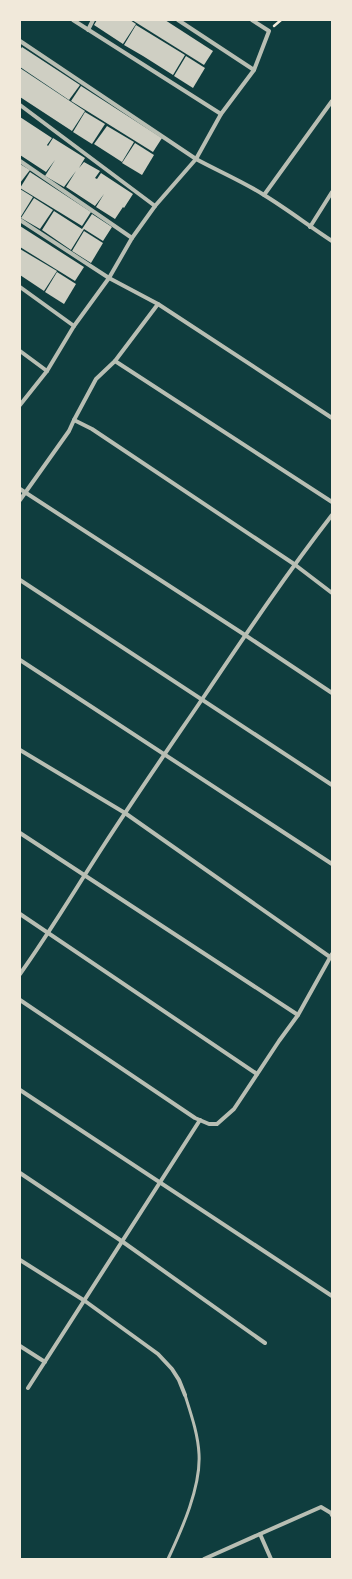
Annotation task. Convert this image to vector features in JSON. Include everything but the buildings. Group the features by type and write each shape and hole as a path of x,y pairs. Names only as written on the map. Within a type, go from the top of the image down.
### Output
{"street":[{"path":"74,20 221,114"},
{"path":"88,30 94,20"},
{"path":"178,20 254,70"},
{"path":"20,405 47,371 74,326 109,278 132,238 155,206 196,159 221,114 254,70 269,31 252,20"},
{"path":"20,41 196,159 225,175 244,183 264,195 332,241"},
{"path":"264,195 332,101"},
{"path":"20,105 155,206"},
{"path":"20,161 132,238"},
{"path":"310,227 332,192"},
{"path":"20,220 109,278 158,304 332,418"},
{"path":"20,287 74,326"},
{"path":"20,500 69,431 91,385 115,361 158,304"},
{"path":"20,351 47,371"},
{"path":"115,361 332,502"},
{"path":"74,420 92,429 294,564 332,593"},
{"path":"20,489 332,693"},
{"path":"20,974 49,933 84,875 125,813 245,635 294,564 332,515"},
{"path":"20,580 332,785"},
{"path":"20,660 332,864"},
{"path":"20,750 125,813 331,956 298,1015 258,1074 234,1109 217,1124 209,1124 200,1120 20,1000"},
{"path":"20,833 298,1015"},
{"path":"20,914 258,1074"},
{"path":"20,1090 332,1296"},
{"path":"28,1388 200,1120"},
{"path":"20,1173 123,1242 265,1343"},
{"path":"20,1260 85,1301 158,1354 175,1374 185,1395"},
{"path":"20,1346 45,1362"},
{"path":"204,1559 321,1507 332,1515"},
{"path":"260,1534 271,1559"}],"lane":[{"path":"168,1559 196,1489 199,1470 199,1454 196,1432 185,1395"}]}
